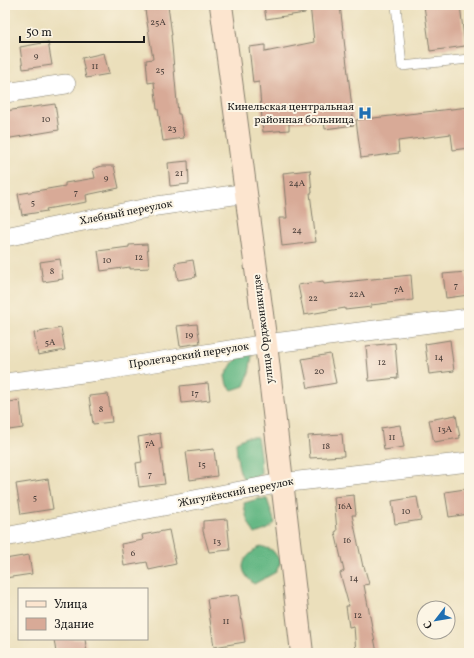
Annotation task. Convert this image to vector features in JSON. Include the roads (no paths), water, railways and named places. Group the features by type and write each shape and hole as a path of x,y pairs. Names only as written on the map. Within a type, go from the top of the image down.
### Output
{"street":[{"name":"улица Орджоникидзе","path":"221,5 266,344 302,653"},
{"path":"5,93 66,84"},
{"name":"Хлебный переулок","path":"5,237 157,206 247,193"},
{"name":"Пролетарский переулок","path":"5,383 106,370 266,344 469,318"},
{"name":"Жигулёвский переулок","path":"5,537 281,483 469,462"}],"lane":[{"path":"396,5 402,66 469,59"}],"place":[{"name":"Кинельская центральная районная больница","path":"365,113"}]}
